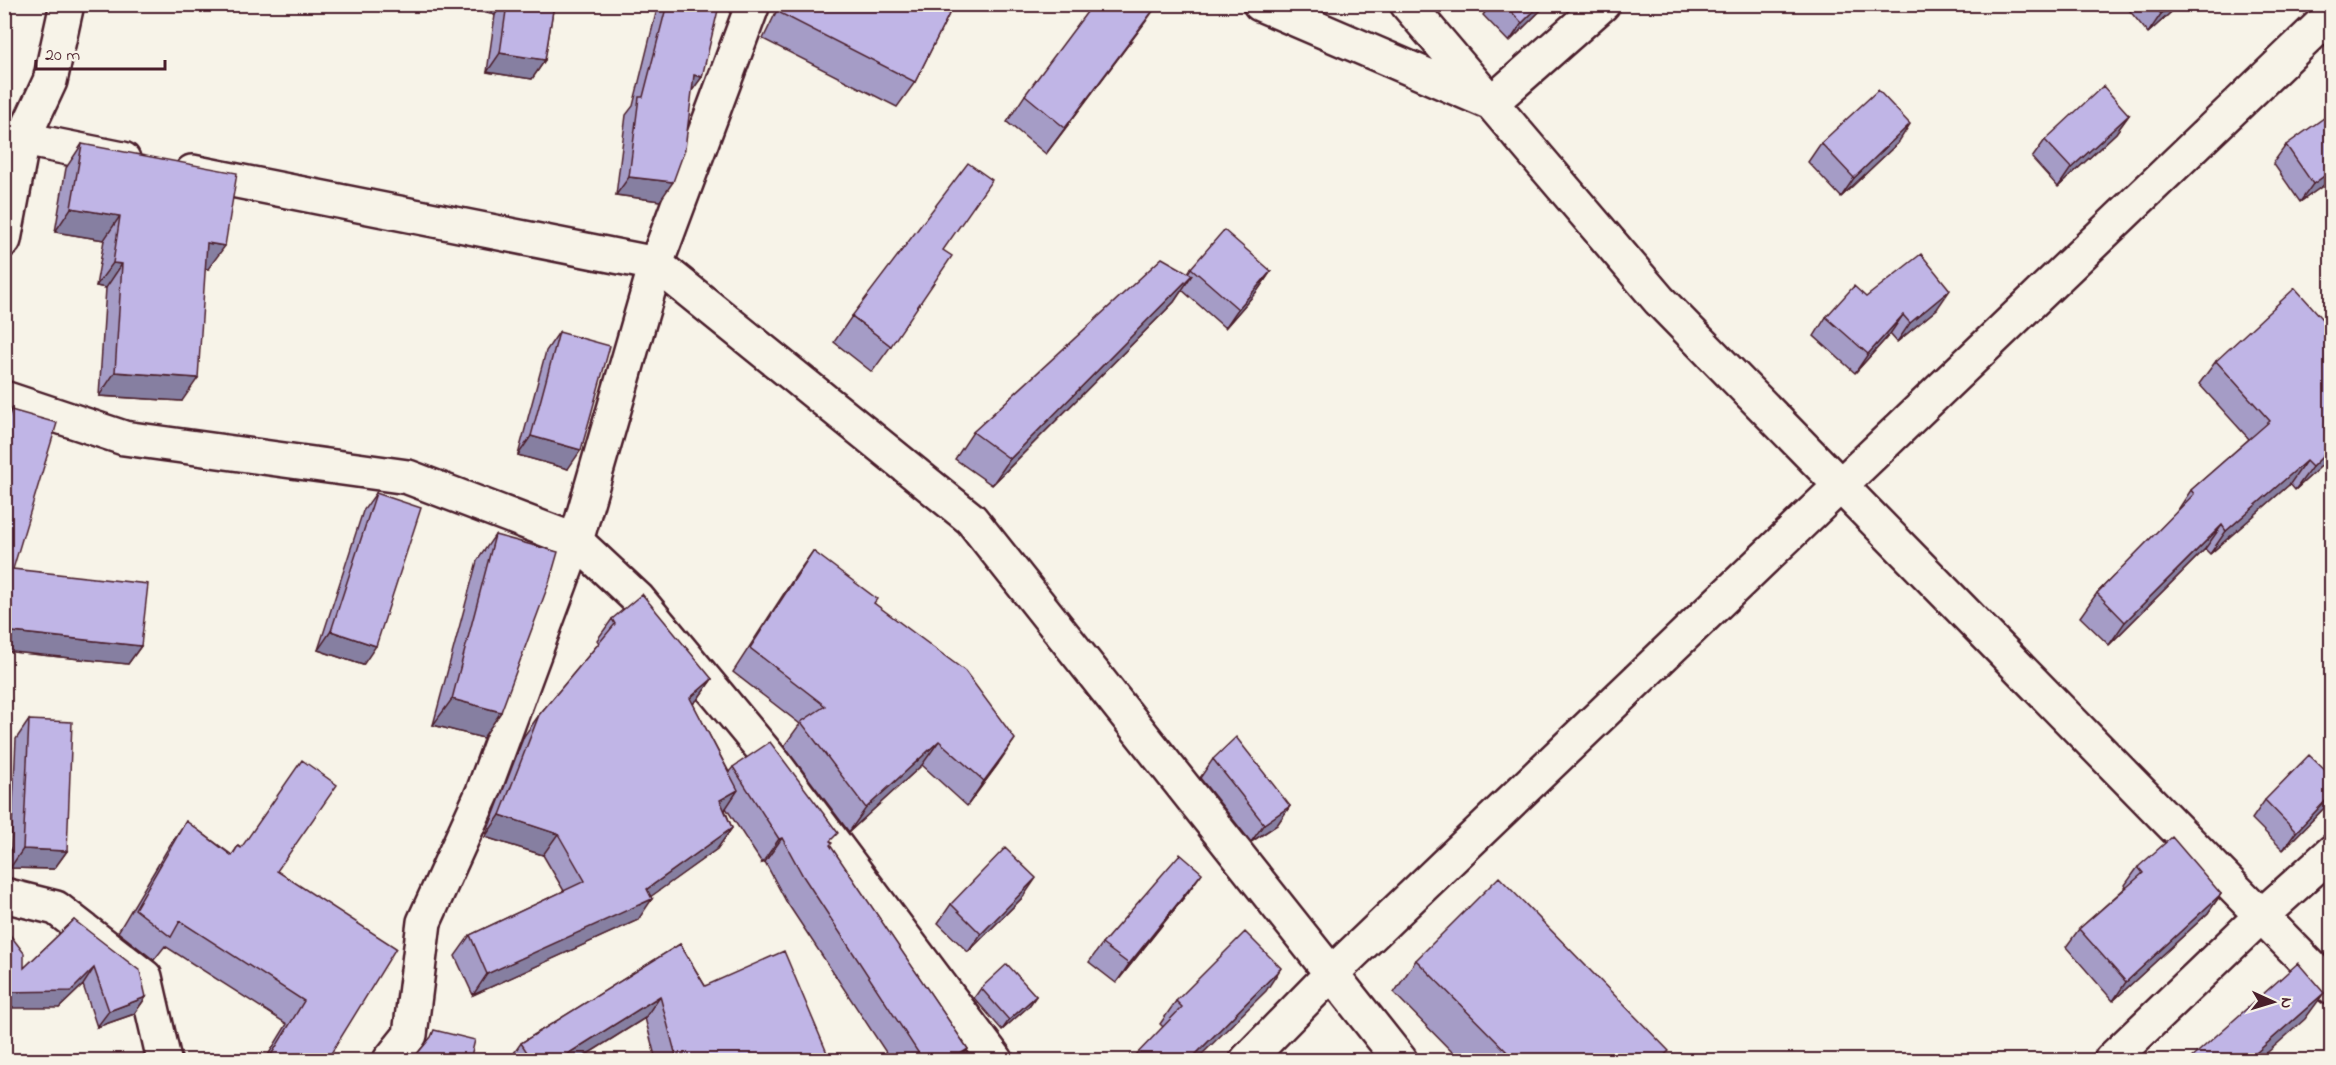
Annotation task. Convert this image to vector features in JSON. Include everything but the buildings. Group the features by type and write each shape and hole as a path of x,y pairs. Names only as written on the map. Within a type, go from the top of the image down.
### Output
{"street":[{"path":"4,240 14,137 50,81 67,4"},
{"path":"390,1060 410,1035 424,922 483,792 576,541 656,264 753,4"},
{"path":"1260,4 1491,103"},
{"path":"1407,4 1659,300 2331,988"},
{"path":"1491,103 1603,4"},
{"path":"1247,1060 1330,975 2331,14"},
{"path":"14,137 656,264 971,519 1330,975 1400,1060"},
{"path":"4,398 124,438 408,477 576,541 638,599 774,763 996,1060"},
{"path":"2111,1060 2331,852"},
{"path":"4,895 56,908 145,977 164,1060"}]}
